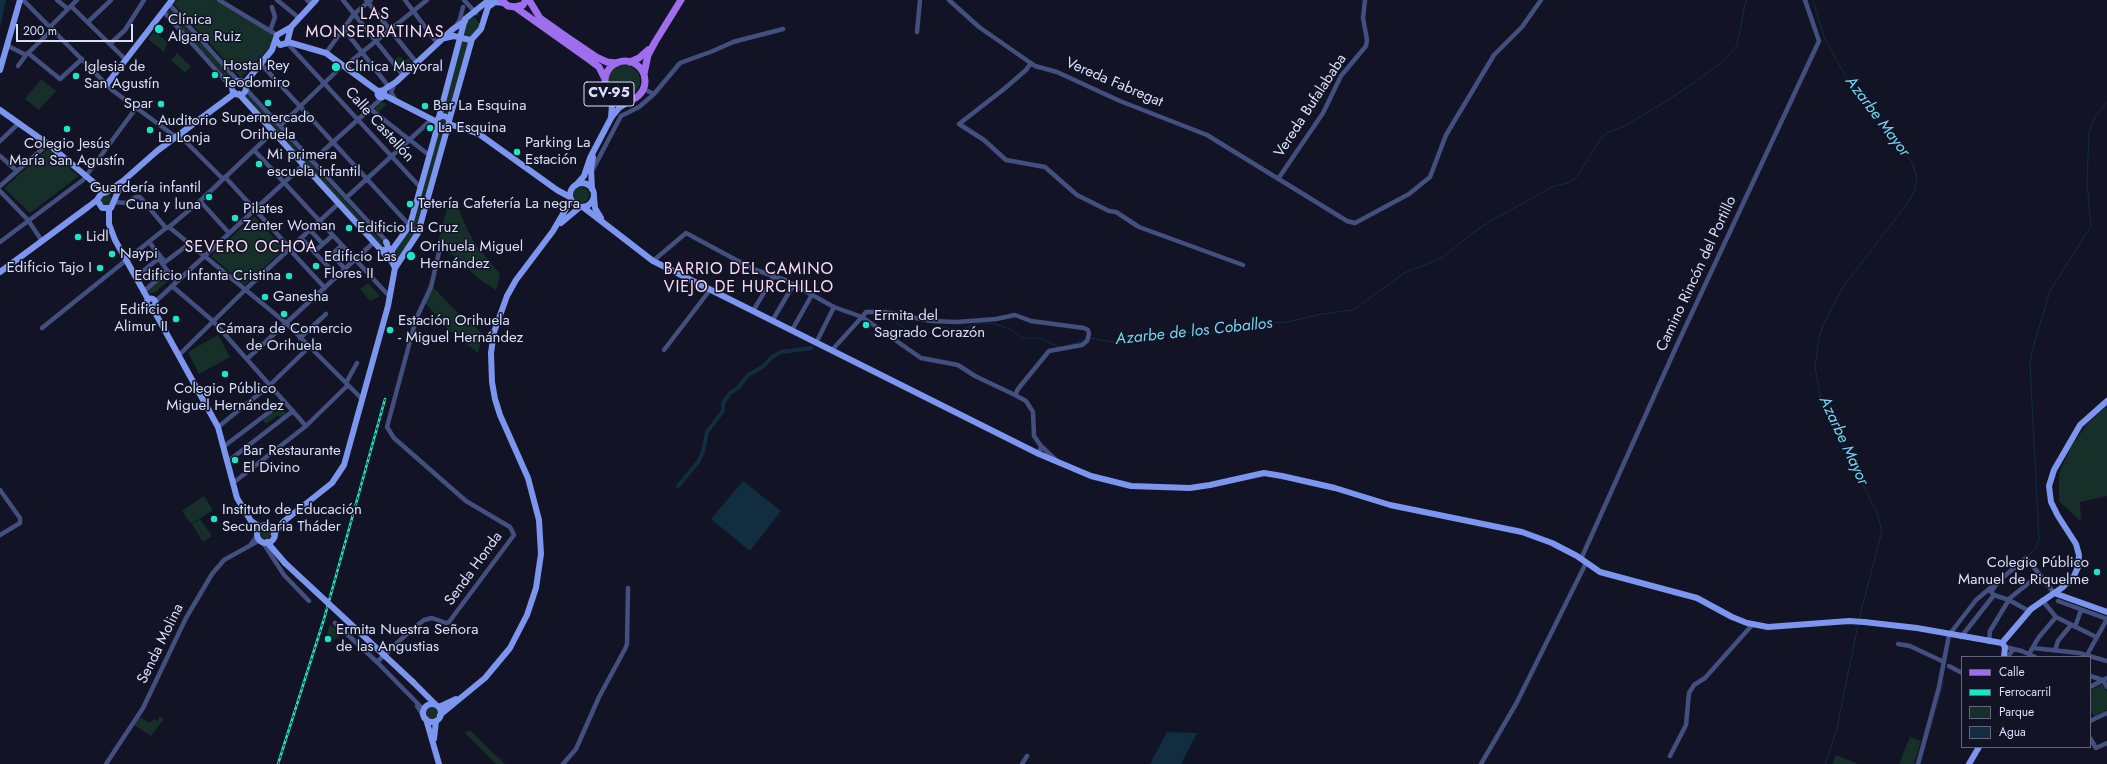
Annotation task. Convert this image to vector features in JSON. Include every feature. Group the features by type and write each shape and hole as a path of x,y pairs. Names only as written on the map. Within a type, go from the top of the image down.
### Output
{"main road":[{"path":"0,70 22,0"},
{"path":"382,95 416,62 465,20 476,13 489,0"},
{"name":"CV-95","path":"515,7 523,5 528,0 540,18 596,57 607,62 630,62 644,55 655,42"},
{"name":"CV-95","path":"503,2 515,7 599,67 605,79 609,94 619,100 631,100 640,94 643,89 648,55 681,0"},
{"path":"312,1 283,39 249,77 242,84 233,84 234,92 273,132 373,243 393,262"},
{"path":"107,84 171,2"},
{"path":"393,262 399,259 416,235 449,124 472,39 481,29 488,7 496,2 503,2"},
{"path":"476,13 483,23"},
{"path":"260,527 266,525 271,527 283,522 332,483 339,475 344,465 390,297 394,247 410,226 437,120 465,20"},
{"path":"439,42 448,36 470,40 472,39"},
{"path":"283,39 326,53 382,95 437,120 443,129 449,124"},
{"name":"CV-95","path":"630,62 636,64 644,74"},
{"name":"CV-95","path":"605,79 607,72 617,63"},
{"path":"0,272 102,195 123,181 234,92 244,92 242,84"},
{"path":"609,94 612,105 611,118"},
{"path":"434,745 436,721 440,715 485,678 510,648 527,615 536,588 541,554 539,520 528,478 500,415 495,399 492,382 491,352 494,332 506,296 516,280 553,231 570,198 574,186 584,176 590,158 611,118 619,108 631,100"},
{"path":"0,110 48,144 99,187 104,208 108,216 110,230 134,277 148,300 147,306 153,304 218,427 237,498 261,538 285,563 414,682 438,706 440,715"},
{"path":"437,120 446,117 449,124 479,134 570,198 653,261 1059,464 1091,476 1131,486 1190,488 1210,486 1264,473 1282,476 1335,488 1390,505 1522,532 1552,543 1600,572 1697,598 1732,617 1753,624 1768,627 1849,621 1864,622 1917,628 2004,645"},
{"path":"596,147 591,172 593,192 595,208 604,223"},
{"path":"88,207 104,208 114,200 123,181"},
{"path":"553,231 581,207 591,202 593,192 587,184 557,190"},
{"path":"102,195 111,194 114,200"},
{"path":"380,250 386,250 386,242"},
{"path":"2004,656 2004,645 2029,611 2042,600 2060,591 2074,576 2078,567 2079,555 2076,544 2051,502 2049,486 2054,470 2080,425 2107,401"},
{"path":"251,521 260,527"},
{"path":"261,538 274,536 283,522"},
{"path":"260,527 261,538"},
{"path":"271,527 279,557"},
{"path":"2054,593 2107,612"},
{"path":"424,692 426,708 425,718 439,764"},
{"path":"426,708 432,704 438,706 464,695"},
{"path":"425,718 436,721"},
{"path":"1969,764 1978,748"}],"street":[{"path":"22,0 107,84 136,108 178,137 224,178 325,288"},
{"path":"57,0 88,22 126,60"},
{"path":"18,66 27,54 77,0"},
{"path":"88,22 111,0"},
{"path":"110,44 125,30 144,0"},
{"name":"Calle Castellón","path":"218,0 283,39 420,187"},
{"path":"277,0 299,18"},
{"path":"343,0 402,75"},
{"path":"404,0 439,42"},
{"path":"280,126 344,66 427,0"},
{"path":"461,0 465,20"},
{"path":"464,0 476,13"},
{"path":"916,32 920,0"},
{"name":"Vereda Fabregat","path":"949,0 979,27 1031,63 1057,72 1120,101 1207,135 1234,154 1278,178 1347,221 1355,223 1409,194 1430,177 1446,135 1494,55 1522,27 1541,0"},
{"name":"Vereda Bufalababa","path":"1278,178 1323,112 1341,76 1366,46 1368,40 1363,18 1365,0"},
{"name":"Camino Rincón del Portillo","path":"1481,764 1516,704 1584,561 1667,366 1819,41 1805,0"},
{"path":"326,53 354,14 368,1 416,62"},
{"path":"171,2 280,126 386,242 394,247"},
{"path":"270,31 275,18 272,7"},
{"path":"454,29 460,19 463,7"},
{"path":"164,11 234,92"},
{"path":"312,160 382,95 391,92 392,85 362,53 343,28"},
{"path":"591,172 621,116 639,107 654,94 680,63 713,52 733,42 783,29"},
{"path":"8,46 27,54 62,78 82,59"},
{"path":"1031,63 1026,70 1004,89 959,124 984,140 1006,160 1045,167 1077,196 1109,211 1116,212 1139,227 1243,265"},
{"path":"261,64 333,141 410,226 416,235"},
{"path":"643,89 654,94"},
{"path":"0,242 83,180 136,108"},
{"path":"369,108 429,155"},
{"path":"346,198 409,140 437,120"},
{"path":"0,141 19,123"},
{"path":"42,328 200,201 273,132"},
{"path":"0,186 48,144"},
{"path":"254,150 341,246 390,297"},
{"path":"0,156 17,171"},
{"path":"153,304 303,165"},
{"path":"0,191 28,220 42,241"},
{"path":"114,200 126,203 136,197 140,197 167,228 204,256 286,324 362,399"},
{"path":"200,201 229,233"},
{"path":"179,355 245,290 338,204"},
{"path":"310,230 323,244"},
{"path":"653,261 686,233 740,260 753,269 794,284 813,293 834,307 862,317 921,358 958,365 975,376 1026,401 1033,412 1034,436 1041,446 1051,453 1059,464"},
{"path":"314,252 332,236"},
{"path":"301,238 337,276"},
{"path":"149,242 174,280"},
{"path":"247,359 373,243"},
{"path":"160,258 165,262 189,244"},
{"path":"324,262 341,246"},
{"name":"Senda Honda","path":"377,662 411,630 424,620 432,618 446,623 449,622 514,534 510,527 466,501 394,438 387,427 416,319 431,287 440,248"},
{"path":"332,254 345,269"},
{"path":"134,277 160,258"},
{"path":"143,292 167,271"},
{"path":"753,311 774,276"},
{"path":"772,320 794,284"},
{"path":"172,286 213,321 306,426"},
{"path":"664,350 710,290"},
{"path":"792,330 813,293"},
{"path":"816,343 834,307"},
{"path":"832,350 866,312 874,311 931,321 958,322 996,319 1015,315 1031,321 1084,328 1088,330 1089,338 1085,344 1060,350 1052,350 1047,353 1018,389 1015,396"},
{"path":"300,338 326,314"},
{"path":"218,427 270,385 309,347"},
{"path":"233,483 306,426 347,384 357,363"},
{"path":"223,447 284,401"},
{"path":"227,462 293,411"},
{"path":"1039,454 1041,446"},
{"path":"0,490 20,518 20,523 0,535"},
{"path":"261,538 284,575 310,601"},
{"name":"Senda Molina","path":"106,764 142,708 186,618 204,586 224,560 249,547 261,538"},
{"path":"2028,559 2054,593"},
{"path":"2028,559 1992,588 1991,592 1994,595 2009,600 2029,611"},
{"path":"1918,764 1944,663 1949,634 1976,600 2028,559"},
{"path":"1989,642 1990,631 2009,600 2040,574"},
{"path":"563,764 576,749 599,698 627,644 628,588"},
{"path":"1961,637 1994,595"},
{"path":"2042,600 2056,617 2096,637"},
{"path":"2058,601 2107,619 2087,655"},
{"path":"2055,650 2058,641 2073,626 2081,610"},
{"path":"2029,654 2039,637 2056,617"},
{"path":"335,623 377,662 411,698 425,718"},
{"path":"1670,756 1686,725 1689,693 1694,686 1705,678 1753,624"},
{"path":"1898,644 1910,646 1944,663"},
{"path":"2004,645 2033,656"},
{"path":"2033,648 2090,656"},
{"path":"2009,656 2013,649"},
{"path":"2091,656 2107,661"},
{"path":"1949,666 1961,672"},
{"path":"2091,676 2105,679"},
{"path":"2105,679 2107,687"},
{"path":"2091,687 2105,679"},
{"path":"411,698 426,708"},
{"path":"2091,721 2107,713"},
{"path":"2091,740 2096,748 2107,743"},
{"path":"1022,764 1027,756"}],"green space":[{"path":"177,0 214,0 272,34 274,43 241,78 174,4"},
{"path":"170,9 233,79 230,81 195,44 167,12"},
{"path":"475,17 481,26 472,36 417,229 400,260 391,255 408,232 467,19"},
{"path":"154,31 167,42 164,52 148,39"},
{"path":"177,53 191,66 185,73 171,60"},
{"path":"399,56 405,60 408,58 411,61 401,69 394,60"},
{"path":"624,65 630,66 637,72 640,81 639,87 633,94 624,97 618,96 611,90 608,81 609,75 615,68"},
{"path":"41,79 56,91 39,110 25,99"},
{"path":"246,92 385,245 386,247 383,250 243,96"},
{"path":"382,102 387,104 379,112 374,109"},
{"path":"48,149 79,176 30,213 4,188"},
{"path":"578,187 584,187 589,192 587,201 584,203 578,203 573,198 573,192"},
{"path":"106,194 110,196 112,200 110,204 106,206 102,204 100,200 102,196"},
{"path":"450,197 456,203 475,244 500,274 496,290 479,279 438,242"},
{"path":"254,216 284,249 245,285 211,256"},
{"path":"167,273 171,278 156,292 149,294 148,290"},
{"path":"368,283 380,296 370,301 360,289"},
{"path":"429,283 459,314 460,313 483,334 478,353 449,330 424,302"},
{"path":"218,335 230,357 199,374 188,352"},
{"path":"2107,406 2107,496 2080,502 2081,522 2059,501 2059,473 2071,447 2087,424"},
{"path":"280,407 287,413 281,418 278,415 266,424 263,420"},
{"path":"204,496 213,510 191,524 182,511"},
{"path":"200,519 212,536 203,542 192,524"},
{"path":"266,529 271,534 266,539 261,534"},
{"path":"330,624 341,634 335,640 327,633"},
{"path":"2102,684 2107,692 2107,710 2095,716 2091,713 2091,690"},
{"path":"432,707 436,709 438,713 436,717 432,719 428,717 426,713 428,709"},
{"path":"160,716 164,719 151,736 134,725 140,717 150,723 154,719 157,721"},
{"path":"470,730 505,764 496,764 465,733"},
{"path":"1910,737 1921,741 1914,764 1899,764"},
{"path":"1836,755 1858,764 1832,764"}],"water":[{"path":"0,0 6,0 0,27"},
{"path":"258,51 260,54 242,73 240,70"},
{"path":"743,481 781,511 750,551 711,519"},
{"path":"1167,732 1197,733 1181,764 1150,764"}],"waterway":[{"name":"Azarbe de los Coballos","path":"1090,338 1119,343 1135,337 1152,337 1175,332 1217,333 1229,327 1287,322 1322,314 1353,310 1406,272 1442,258 1470,235 1489,222 1554,186 1568,183 1576,178 1601,138 1607,133 1625,126 1676,95 1724,61 1737,45 1746,0"},
{"name":"Azarbe Mayor","path":"1813,0 1824,37 1847,79 1912,162 1917,177 1915,190 1906,205 1843,287 1823,325 1819,337 1815,367 1821,400 1877,513 1882,531 1859,619"},
{"path":"2028,556 2036,548 2039,539 2030,363 2032,351 2050,291 2091,226 2087,184 2089,132 2095,117 2107,102"},
{"path":"887,315 905,329 922,333 931,333 942,327 962,330 978,323 991,323 1010,329 1022,338 1039,338 1059,347"},
{"path":"1068,345 1084,340"},
{"path":"678,486 698,462 703,452 707,432 723,411 723,403 730,393 738,388 748,375 764,366 772,357 781,352 811,348"},
{"name":"Azarbe Mayor","path":"1825,764 1837,728 1858,625"},
{"path":"1920,764 1944,681"}],"railway":[{"path":"278,764 324,619 385,399"}],"place":[{"name":"Clínica Algara Ruiz","path":"159,29"},
{"name":"Clínica Mayoral","path":"336,67"},
{"name":"Hostal Rey Teodomiro","path":"215,75"},
{"name":"Iglesia de San Agustín","path":"76,76"},
{"name":"Supermercado Orihuela","path":"268,103"},
{"name":"Spar","path":"161,104"},
{"name":"Bar La Esquina","path":"425,106"},
{"name":"La Esquina","path":"430,128"},
{"name":"Colegio Jesús María San Agustín","path":"67,129"},
{"name":"Auditorio La Lonja","path":"150,130"},
{"name":"Parking La Estación","path":"517,152"},
{"name":"Mi primera escuela infantil","path":"259,164"},
{"name":"Guardería infantil Cuna y luna","path":"209,197"},
{"name":"Tetería Cafetería La negra","path":"410,204"},
{"name":"Pilates Zenter Woman","path":"235,218"},
{"name":"Edificio La Cruz","path":"349,228"},
{"name":"Lidl","path":"78,237"},
{"name":"Naypi","path":"112,254"},
{"name":"Orihuela Miguel Hernández","path":"411,256"},
{"name":"Edificio Las Flores II","path":"316,266"},
{"name":"Edificio Tajo I","path":"100,268"},
{"name":"Edificio Infanta Cristina","path":"289,276"},
{"name":"Ganesha","path":"265,297"},
{"name":"Cámara de Comercio de Orihuela","path":"284,314"},
{"name":"Edificio Alimur II","path":"176,319"},
{"name":"Ermita del Sagrado Corazón","path":"866,325"},
{"name":"Estación Orihuela - Miguel Hernández","path":"390,330"},
{"name":"Colegio Público Miguel Hernández","path":"225,374"},
{"name":"Bar Restaurante El Divino","path":"235,460"},
{"name":"Instituto de Educación Secundaria Tháder","path":"214,519"},
{"name":"Colegio Público Manuel de Riquelme","path":"2097,572"},
{"name":"Ermita Nuestra Señora de las Angustias","path":"328,639"}],"district":[{"name":"LAS MONSERRATINAS","path":"375,24"},
{"name":"SEVERO OCHOA","path":"251,248"},
{"name":"BARRIO DEL CAMINO VIEJO DE HURCHILLO","path":"749,279"}]}
